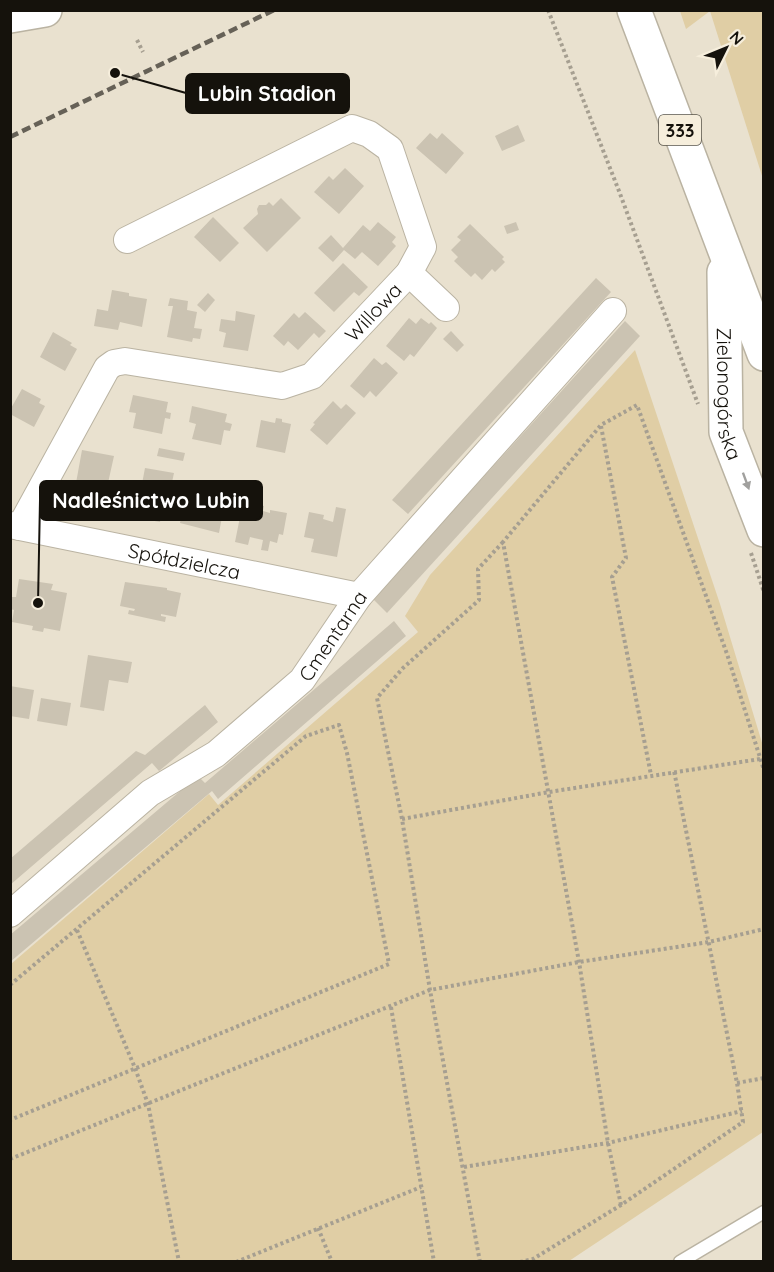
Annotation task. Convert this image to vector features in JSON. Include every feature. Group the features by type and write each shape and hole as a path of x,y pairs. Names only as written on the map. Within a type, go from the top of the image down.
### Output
{"main road":[{"path":"10,16 45,10"},
{"name":"Zielonogórska","path":"634,10 723,251 764,354"},
{"name":"Zielonogórska","path":"723,251 726,432 757,541"}],"street":[{"name":"Willowa","path":"15,526 107,369 114,363 125,361 282,386 312,376 409,273 423,247 390,149 369,134 352,128 127,240"},
{"path":"409,273 446,308"},
{"name":"Cmentarna","path":"10,914 150,794 216,754 302,680 359,596 613,311"},
{"name":"Spółdzielcza","path":"15,526 359,596"}],"lane":[{"path":"680,1262 764,1212"}],"path":[{"path":"548,10 619,192 701,414"},
{"path":"137,40 143,52"},
{"path":"480,1262 430,990 402,819 377,698 403,668 479,600 478,569 601,425 637,405 723,643 764,770"},
{"path":"601,425 626,558 612,577 651,775"},
{"path":"757,541 764,592"},
{"path":"503,542 579,962 608,1143 621,1205"},
{"path":"10,985 306,736 339,725 347,753 389,964 10,1120"},
{"path":"402,819 674,771 760,759"},
{"path":"520,1262 533,1259 621,1205 743,1122 674,771"},
{"path":"10,1160 430,990 579,962 709,942 764,929"},
{"path":"77,930 148,1104 180,1261"},
{"path":"391,1007 434,1262"},
{"path":"737,1083 764,1078"},
{"path":"464,1167 608,1143 742,1111"},
{"path":"236,1262 421,1187"},
{"path":"318,1228 332,1262"}],"shaded area":[{"path":"680,11 710,11 686,29"},
{"path":"710,11 763,11 763,179"},
{"path":"635,350 720,604 763,746 763,1132 569,1261 11,1261 11,964 209,794 218,805 418,632 405,616 430,575"}],"building":[{"path":"518,125 525,141 502,151 495,136"},
{"path":"430,133 437,139 442,133 464,153 446,174 416,148"},
{"path":"345,168 364,186 339,214 314,192 329,176 333,180"},
{"path":"281,198 301,218 267,252 243,228 258,214 259,205 266,205 269,202 273,206"},
{"path":"213,217 239,243 220,262 194,237"},
{"path":"378,222 396,237 392,242 396,246 378,266 362,252 355,259 344,250 333,262 318,248 331,235 343,248 363,225 370,231"},
{"path":"516,222 519,230 507,234 504,226"},
{"path":"470,224 504,257 502,259 505,262 495,272 492,269 482,280 475,273 471,277 454,261 458,257 451,250 461,240 457,237"},
{"path":"343,263 368,287 359,296 354,292 334,312 314,293"},
{"path":"596,278 611,292 408,514 392,500"},
{"path":"112,290 147,299 142,327 120,322 118,330 94,326 97,309 108,311"},
{"path":"208,293 215,300 205,312 197,305"},
{"path":"170,298 188,301 187,310 197,312 194,328 202,329 200,339 193,338 192,342 167,337 173,306 168,306"},
{"path":"236,311 255,315 248,351 223,347 226,333 219,331 221,319 235,321"},
{"path":"305,312 326,331 319,338 314,333 298,350 288,341 284,346 273,336 294,313 299,318"},
{"path":"409,318 416,324 421,318 429,324 431,322 437,328 414,357 410,354 404,361 386,346"},
{"path":"625,321 640,336 387,613 373,599"},
{"path":"451,331 464,345 457,352 443,339"},
{"path":"53,332 72,343 70,345 77,349 65,371 40,357"},
{"path":"374,358 382,365 386,362 398,373 376,397 370,391 364,398 350,386"},
{"path":"22,389 41,399 39,403 45,406 34,427 10,414"},
{"path":"133,395 168,402 166,412 171,413 170,419 165,418 162,434 133,428 136,413 129,412"},
{"path":"333,401 341,409 346,404 356,413 327,445 310,430 315,424 313,423"},
{"path":"192,406 227,414 225,422 232,424 230,431 224,430 221,445 192,439 196,424 189,422"},
{"path":"276,418 291,424 285,453 256,447 261,420 275,423"},
{"path":"159,448 185,453 183,461 157,456"},
{"path":"82,450 114,456 100,510 72,505"},
{"path":"145,468 174,473 169,496 165,495 160,522 132,517 137,488 141,489"},
{"path":"217,481 225,482 224,487 232,489 228,507 224,506 219,533 180,523 186,493 196,495 198,482 216,485"},
{"path":"250,503 264,506 263,511 270,513 270,510 287,513 283,535 279,534 277,543 270,541 268,551 261,550 263,540 250,537 248,545 235,542 241,512 248,514"},
{"path":"336,507 346,509 337,557 311,552 314,539 304,537 309,512 324,515 323,519 333,522"},
{"path":"19,579 53,584 51,590 67,593 60,631 44,628 43,632 32,630 33,626 12,622 14,610 10,609 10,597 16,597"},
{"path":"125,582 167,588 167,590 181,593 176,617 161,614 166,617 165,622 128,614 129,610 134,611 135,609 120,606"},
{"path":"394,621 406,636 218,799 212,791 10,962 10,935 198,776 205,783"},
{"path":"88,655 132,662 128,683 109,680 104,711 80,707"},
{"path":"10,686 34,690 29,719 10,716"},
{"path":"41,698 71,703 67,726 37,721"},
{"path":"205,705 218,722 159,771 152,763 10,885 10,859 136,751 145,755"}],"railway":[{"path":"10,137 274,10"}],"place":[{"name":"Lubin Stadion","path":"115,73"},
{"name":"Nadleśnictwo Lubin","path":"38,603"}]}
